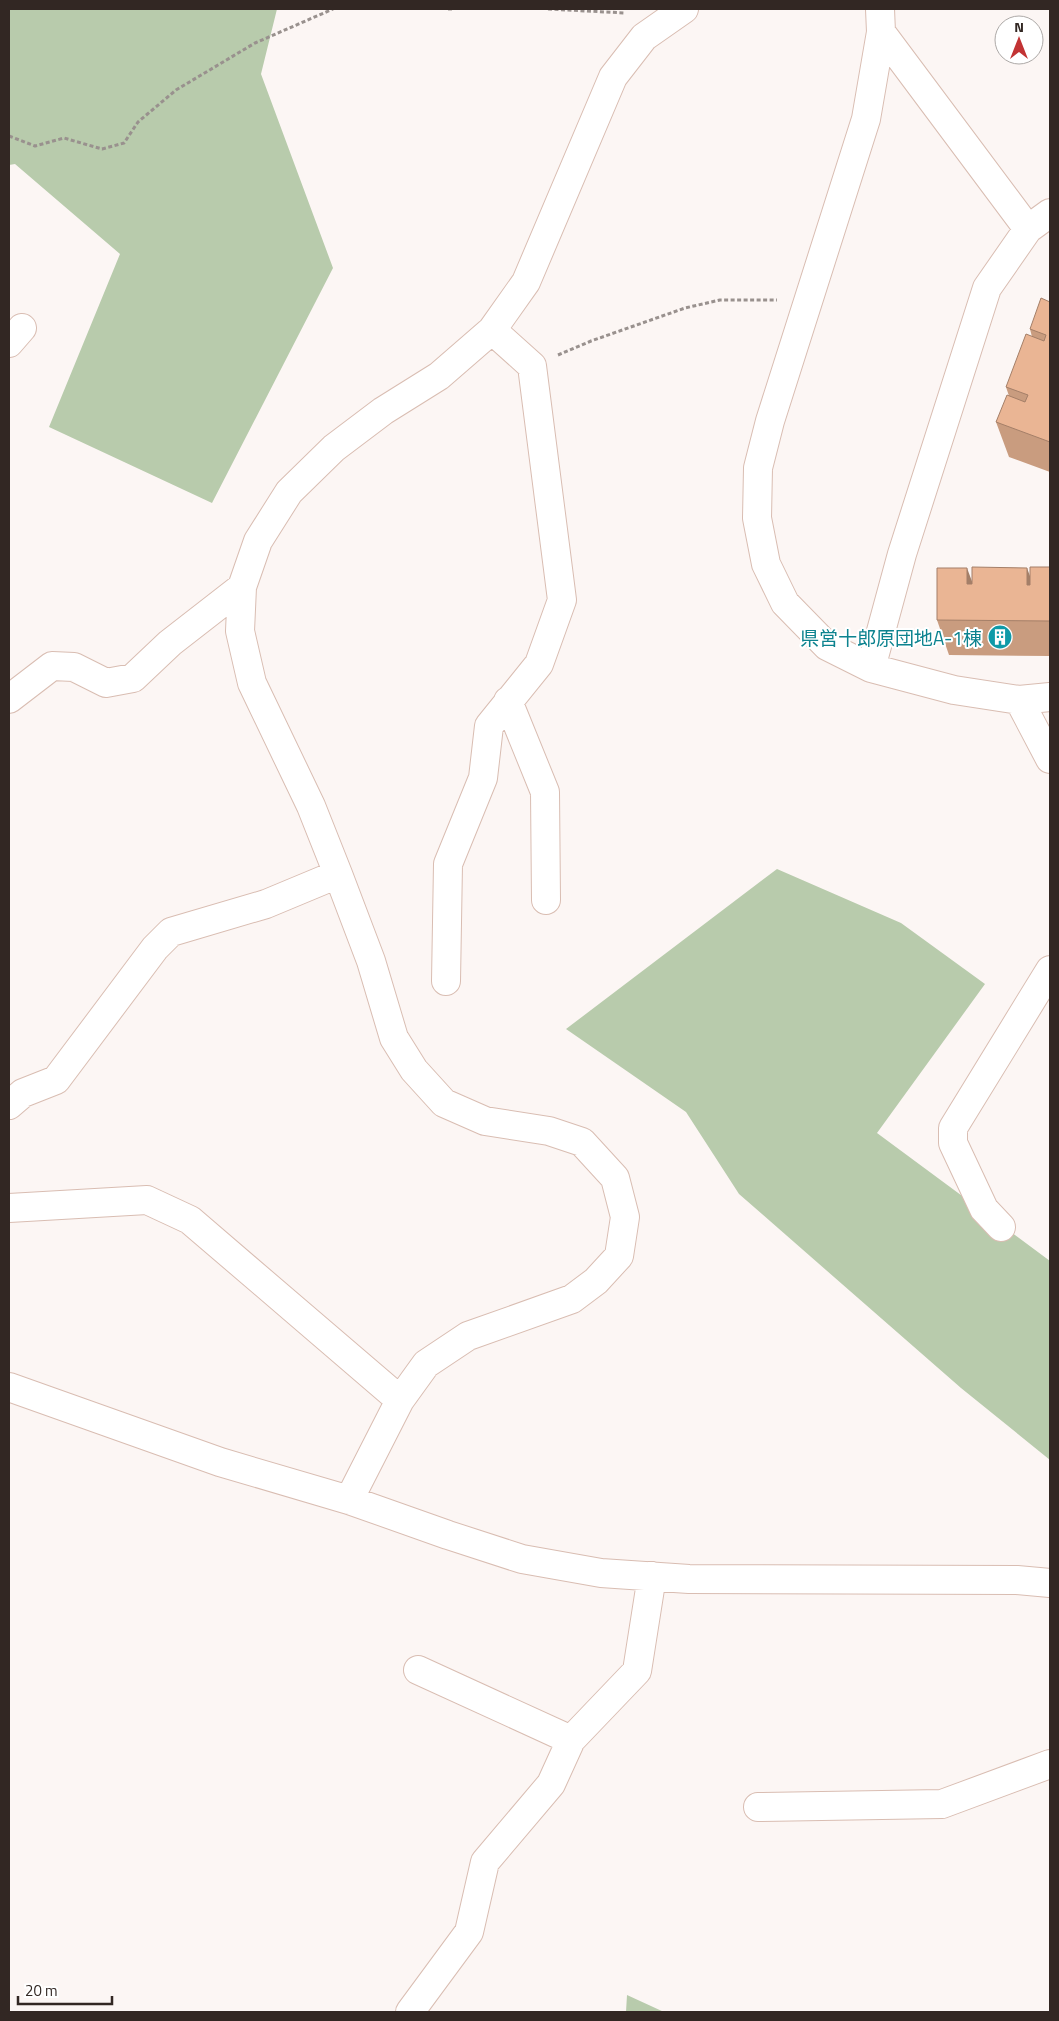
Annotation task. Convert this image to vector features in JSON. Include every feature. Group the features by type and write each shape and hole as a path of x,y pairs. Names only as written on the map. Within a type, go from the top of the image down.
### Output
{"street":[{"path":"349,1500 400,1400 426,1364 468,1336 572,1299 596,1281 620,1256 625,1217 615,1178 582,1142 549,1130 485,1121 444,1103 414,1070 394,1038 371,961 338,874 310,806 252,683 240,631 242,587 258,541 289,492 334,448 383,411 439,376 492,330 526,282 613,77 644,37 680,10"},
{"path":"880,20 1028,229"},
{"path":"880,20 866,119 770,421 758,468 757,518 766,564 784,603 827,646 871,668 954,690 1019,700 1050,697"},
{"path":"871,668 902,554 987,288 1028,229 1050,213"},
{"path":"446,981 448,864 484,778 489,726 539,664 562,600 532,366 492,330"},
{"path":"9,699 52,666 74,667 106,683 133,678 170,643 242,587"},
{"path":"1019,700 1050,760"},
{"path":"508,701 545,792 546,900"},
{"path":"9,1105 23,1093 56,1080 154,948 171,932 266,904 338,874"},
{"path":"1001,1227 984,1208 953,1144 953,1128 1050,970"},
{"path":"9,1208 147,1200 190,1220 400,1400"},
{"path":"9,1387 220,1462 349,1500 522,1559 601,1573 689,1579 1018,1580 1050,1583"},
{"path":"410,2012 469,1932 485,1862 551,1784 571,1740 637,1671 652,1576"},
{"path":"418,1670 571,1740"},
{"path":"758,1806 942,1804 1050,1764"}],"path":[{"path":"9,136 35,146 64,138 102,149 124,143 138,122 176,90 255,44 333,9"},
{"path":"448,9 454,9"},
{"path":"548,9 626,13 644,37"},
{"path":"532,366 591,341 685,308 720,300 761,301"}],"green space":[{"path":"9,9 277,9 261,74 333,268 212,503 49,427 120,254 15,164 9,165"},
{"path":"777,869 901,923 985,984 877,1133 1050,1261 1050,1460 961,1388 739,1194 686,1112 566,1029"},
{"path":"627,1995 664,2012 626,2012"}],"building":[{"path":"1041,298 1050,302 1050,442 996,422 1007,395 1025,402 1028,395 1006,387 1026,334 1044,341 1046,335 1030,329"},
{"path":"972,567 1027,568 1027,585 1030,585 1030,567 1050,567 1050,621 937,620 937,568 967,568 967,584 972,584"}],"place":[{"name":"県営十郎原団地A-1棟","path":"1000,637"}]}
